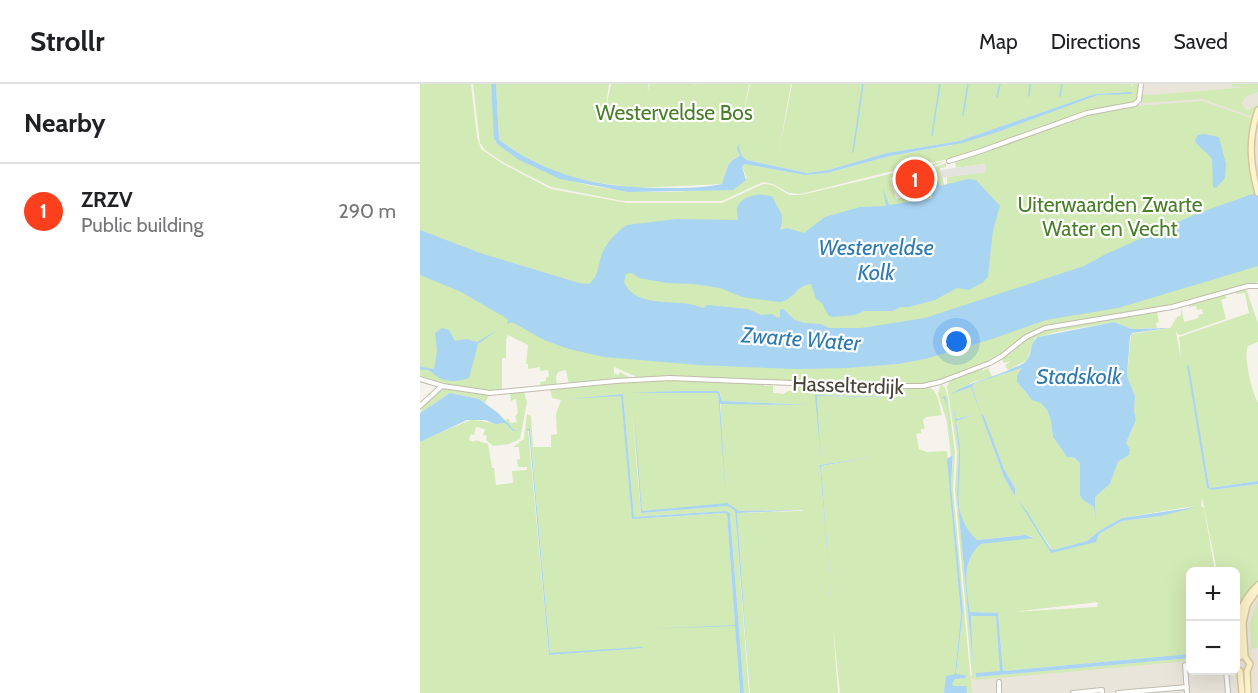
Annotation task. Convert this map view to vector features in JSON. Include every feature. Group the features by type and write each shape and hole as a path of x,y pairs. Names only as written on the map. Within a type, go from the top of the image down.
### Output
{"main road":[{"path":"1258,110 1250,145 1251,162 1258,193"},
{"path":"1241,670 1253,663 1240,658 1247,605 1258,587"},
{"path":"1241,670 1242,693"},
{"path":"1241,670 1248,693"}],"street":[{"path":"949,161 1087,113 1137,103 1141,84"},
{"name":"Hasselterdijk","path":"420,379 443,386 496,393 608,381 670,378 862,386 923,386 990,363 1026,337 1045,327 1172,308 1248,286 1258,286"},
{"path":"420,406 443,386"},
{"path":"1185,665 1188,693"},
{"path":"1226,675 1228,693"},
{"path":"999,682 999,693"},
{"path":"1118,693 1187,687"},
{"path":"1073,693 1102,690 1102,693"}],"shaded area":[{"path":"1132,84 1258,84 1258,219 1134,107"},
{"path":"985,164 986,172 941,178 940,170"},
{"path":"1258,576 1258,693 923,693 930,679 1186,656 1186,675 1240,675 1240,592"}],"green space":[{"name":"Uiterwaarden Zwarte Water en Vecht","path":"420,84 471,84 477,137 481,149 503,164 551,189 627,203 722,203 763,184 773,185 789,195 801,195 945,161 926,169 890,178 896,199 905,197 907,202 923,199 922,193 930,191 926,175 929,170 946,163 946,167 940,168 944,185 947,184 947,177 985,172 984,164 956,168 955,160 1079,116 1124,107 1202,101 1251,118 1251,116 1202,99 1143,103 1141,94 1250,87 1232,87 1232,84 1258,84 1258,92 1245,97 1242,103 1248,110 1258,104 1253,120 1250,159 1258,212 1258,282 1180,304 1042,327 991,361 959,374 924,384 639,378 614,367 614,373 618,375 620,372 631,378 569,384 566,370 558,372 557,385 541,387 540,382 546,381 546,377 549,377 548,370 540,371 540,367 528,369 528,364 526,364 528,345 508,335 506,358 502,358 502,392 450,386 420,378"},
{"name":"Westerveldse Bos","path":"473,84 491,84 497,144 536,168 557,177 601,188 670,192 729,190 747,178 742,167 744,164 805,175 827,173 890,156 948,146 998,132 1098,95 1131,92 1095,94 959,141 887,153 828,170 807,173 747,160 739,149 739,144 738,151 740,156 729,164 723,184 638,188 574,178 553,171 502,142 499,139 496,84 609,84 605,113 611,84 649,84 647,93 650,84 694,84 695,86 695,84 749,84 742,122 750,84 791,84 777,163 792,84 1131,84 1132,87 1133,84 1139,84 1136,102 1099,109 954,158 801,194 789,193 773,184 763,182 722,201 623,201 551,187 504,163 485,150 480,143"},
{"path":"1243,289 1247,291 1258,324 1258,342 1248,346 1247,366 1258,403 1258,481 1210,488 1188,365 1207,488 1212,490 1258,484 1258,583 1240,613 1240,567 1216,567 1202,497 1201,506 1204,508 1214,567 1186,567 1186,654 1003,671 998,613 970,612 966,576 968,567 974,551 981,544 1034,537 1024,535 976,540 966,529 961,519 958,493 960,455 956,421 974,415 956,419 953,404 959,452 957,494 973,666 971,616 996,616 1001,671 977,677 1186,658 1186,661 975,680 972,678 955,490 957,452 947,386 951,379 981,368 983,371 988,368 992,377 973,382 951,394 971,386 980,410 972,386 975,383 1022,368 1017,375 1017,382 1030,398 1041,403 1047,410 1053,437 1067,457 1080,463 1080,496 1094,507 1096,527 1095,497 1110,484 1118,462 1129,455 1130,449 1126,443 1136,420 1135,396 1127,376 1131,334 1170,328 1181,315 1181,307 1184,322 1199,318 1198,315 1203,314 1202,309 1197,310 1196,306 1189,307 1189,305 1225,295 1227,298 1221,300 1226,319 1180,335 1177,334 1175,328 1181,358 1179,337 1249,313 1245,293 1236,294 1237,291","holes":["981,414 984,416 1004,469 1015,488 1015,495 1004,477","1194,506 1161,516 1122,521 1099,534 1098,538 1051,553 1028,513 1053,550 1087,541 1122,518","1098,602 1097,607 1013,612"]},
{"path":"1157,312 1159,322 1156,323 1157,328 1132,329 1114,322 1056,332 1035,338 1027,360 1008,370 1005,365 1011,361 1004,363 1001,358 1037,332 1080,322"},
{"path":"640,381 764,383 765,386 773,385 773,393 784,394 788,391 795,391 796,385 929,387 935,392 942,415 926,417 923,420 925,429 921,429 921,433 916,434 919,449 927,452 947,451 961,615 955,674 946,676 944,693 840,693 833,626 838,693 750,693 737,513 803,510 739,511 727,504 642,511 632,414 641,513 728,506 735,511 749,693 744,693 730,513 726,511 634,517 623,394 566,399 621,395 633,519 727,513 740,693 420,693 420,442 472,420 505,423 513,431 520,430 514,430 504,420 509,419 510,423 517,422 516,399 511,401 510,394 524,392 527,402 520,439 509,444 493,446 486,440 487,436 483,435 485,429 476,427 474,435 471,434 469,440 488,444 496,485 513,483 512,471 527,470 527,467 518,467 519,447 513,447 524,439 527,414 531,416 533,447 551,447 551,435 557,434 556,414 561,400 552,398 550,389","holes":["720,392 722,401 811,405 721,403 721,426 718,393 628,393","816,395 935,398 817,396 821,460","530,429 550,654 643,648 549,655 528,430","878,456 821,466 833,622 820,465"]},
{"path":"941,384 948,398 955,452 953,490 972,693 967,693 963,685 954,686 952,684 955,679 965,679 956,674 963,611 951,485 953,455 951,457 947,422 938,394"},
{"path":"444,388 489,395 485,403 479,399 450,393 420,413 424,404"},
{"path":"1258,600 1258,648 1251,649 1250,623"}],"water":[{"path":"491,84 496,84 499,139 521,155 561,173 581,179 644,188 702,187 722,184 729,164 740,156 737,149 739,143 741,154 747,160 807,173 828,170 887,153 959,141 1095,94 1131,92 1132,94 1098,95 962,143 890,156 827,173 805,175 744,164 742,167 746,180 733,190 628,192 560,179 519,160 497,144 494,138"},
{"path":"1198,135 1219,137 1226,164 1225,178 1216,188 1213,187 1212,159 1195,140"},
{"path":"935,174 940,186 968,179 976,180 1000,206 993,230 988,277 969,290 957,288 935,300 892,311 864,311 855,315 832,317 828,315 822,303 816,299 811,284 802,287 780,302 742,297 720,288 639,278 632,273 626,274 624,282 634,294 648,300 704,308 707,305 748,309 761,315 772,314 777,318 780,317 780,310 783,309 795,320 804,323 821,324 829,328 861,328 925,318 1084,266 1196,214 1258,192 1258,266 1118,308 1046,320 925,359 898,364 847,368 795,369 698,365 604,357 569,349 544,340 512,322 507,324 506,318 461,292 420,275 420,230 480,253 589,284 596,274 606,246 627,225 676,219 738,220 737,210 742,201 752,196 763,195 773,197 781,212 780,230 787,228 804,233 825,217 860,207 886,206 883,188 889,205 932,198 929,176"},
{"name":"Stadskolk","path":"1114,322 1132,329 1170,328 1132,333 1130,336 1127,376 1135,396 1136,420 1126,443 1130,449 1129,455 1118,462 1110,484 1095,497 1096,527 1094,507 1080,496 1080,463 1074,458 1067,457 1053,437 1047,410 1041,403 1032,400 1017,382 1017,375 1022,368 975,383 972,386 1004,469 1015,488 1015,496 1004,477 971,387 951,394 966,386 1023,364 1028,358 1033,342 1038,337"},
{"path":"442,328 449,330 455,341 466,339 477,342 499,329 478,344 469,378 454,381 441,379 428,370 420,370 420,363 421,367 434,369 437,351 435,333"},
{"path":"1187,365 1210,488 1258,481 1258,484 1212,490 1207,488"},
{"path":"719,391 722,401 811,405 720,404 726,498 718,393 628,393"},
{"path":"450,393 479,399 498,413 514,430 521,430 513,431 505,423 467,420 420,442 420,413"},
{"path":"623,394 634,517 726,511 730,513 744,693 740,693 735,626 648,629 735,625 727,514 632,519 621,396 566,399"},
{"path":"815,395 935,398 817,396 821,460"},
{"path":"953,404 956,419 974,415 956,421 960,451 959,500 963,521 977,540 1025,535 1034,538 981,544 974,551 968,567 966,576 970,612 998,613 1003,671 1186,654 1186,658 976,677 976,673 1000,671 996,616 971,616 973,666 957,494 959,452"},
{"path":"634,413 642,511 727,503 739,511 804,510 737,513 750,693 735,511 728,506 641,513"},
{"path":"526,429 530,429 550,653 644,648 549,655 529,431"},
{"path":"953,455 951,485 963,611 956,674 965,675 966,678 955,679 952,684 966,686 967,693 944,693 946,676 955,674 961,615 947,459"},
{"path":"878,456 821,466 833,623 820,465"},
{"path":"1018,500 1053,550 1087,541 1122,518 1196,507 1161,516 1122,521 1099,534 1096,542 1051,553"}],"waterway":[{"path":"853,152 863,84"},
{"path":"932,135 940,84"},
{"path":"963,115 968,84"},
{"path":"997,97 1000,84"},
{"path":"1029,96 1030,84"},
{"path":"1060,96 1062,84"}],"place":[{"name":"ZRZV","path":"915,179"}],"water label":[{"name":"Westerveldse Kolk","path":"876,260"},
{"name":"Zwarte Water","path":"801,339"}]}
